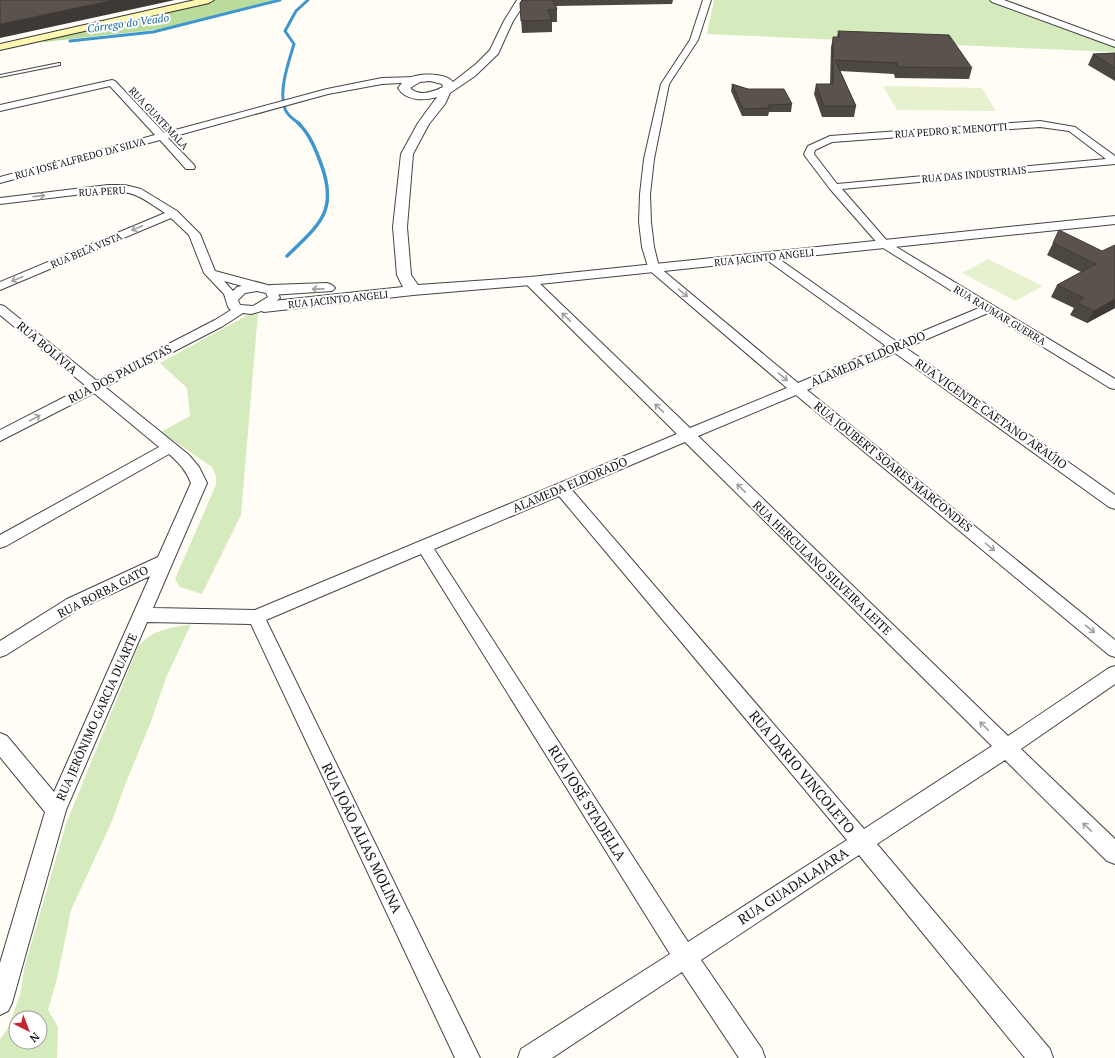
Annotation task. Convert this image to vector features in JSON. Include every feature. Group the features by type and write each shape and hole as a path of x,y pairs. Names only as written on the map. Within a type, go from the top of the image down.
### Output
{"main road":[{"path":"0,47 192,1 208,0"},
{"path":"0,42 176,6"}],"street":[{"path":"372,84 429,96 446,91 460,83 495,52 508,22 522,0"},
{"path":"654,268 648,247 644,222 645,194 649,159 665,84 694,40 707,0"},
{"path":"995,0 1115,38"},
{"path":"1011,0 1082,28 1115,44"},
{"path":"429,116 426,103 404,88 405,85 416,80 454,72 486,59"},
{"path":"413,290 404,275 404,248 400,227 407,154 415,137 450,87 447,82 427,78"},
{"name":"RUA JOSÉ ALFREDO DA SILVA","path":"0,180 308,97 392,80 416,80"},
{"name":"RUA GUATEMALA","path":"0,108 112,83 190,167"},
{"name":"RUA PEDRO R. MENOTTI","path":"830,139 1040,124 1072,129 1115,161"},
{"name":"RUA RAUMAR GUERRA","path":"830,139 811,148 808,154 834,187 884,244 1115,385"},
{"name":"RUA DAS INDUSTRIAIS","path":"834,187 1115,161"},
{"name":"RUA PERU","path":"0,201 126,188 137,191 173,213 194,234 210,273"},
{"name":"RUA BELA VISTA","path":"0,286 173,213"},
{"name":"RUA JACINTO ANGELI","path":"264,307 413,290 530,281 1115,220"},
{"name":"RUA VICENTE CAETANO ARAÚJO","path":"768,256 1115,502"},
{"name":"RUA JOUBERT SOARES MARCONDES","path":"654,268 797,389 1115,650"},
{"path":"210,273 264,289 274,298 264,307 248,311 240,310 234,307 229,293 210,273"},
{"name":"RUA HERCULANO SILVEIRA LEITE","path":"530,281 1115,854"},
{"name":"RUA JACINTO ANGELI","path":"264,289 392,287 413,290"},
{"path":"232,299 241,290 264,289"},
{"name":"ALAMEDA ELDORADO","path":"142,614 256,617 989,308"},
{"name":"RUA BOLÍVIA","path":"0,309 94,387 170,447"},
{"name":"RUA DOS PAULISTAS","path":"0,436 219,323 240,310"},
{"path":"0,542 170,447"},
{"name":"RUA JERÔNIMO GARCIA DUARTE","path":"0,1003 56,810 199,483 194,471 184,459 170,447"},
{"name":"RUA DARIO VINCOLETO","path":"561,488 862,842 1041,1058"},
{"name":"RUA JOSÉ STADELLA","path":"424,546 685,957 753,1058"},
{"name":"RUA BORBA GATO","path":"0,650 73,604 166,561"},
{"name":"RUA JOÃO ALIAS MOLINA","path":"256,617 468,1058"},
{"name":"RUA GUADALAJARA","path":"530,1058 1006,748 1115,674"},
{"path":"0,742 56,810"}],"lane":[{"path":"0,76 59,64"}],"green space":[{"path":"214,0 274,0 153,30 44,42 41,40"},
{"path":"714,0 987,0 1115,46 1115,52 707,34"},
{"path":"883,86 982,88 996,111 897,110"},
{"path":"988,259 1043,286 1015,301 962,273"},
{"path":"258,313 241,515 202,594 180,587 175,579 216,485 216,476 212,467 161,432 190,416 187,388 160,363 248,315"},
{"path":"191,624 166,678 150,724 112,821 71,910 57,979 48,1010 15,1010 20,995 25,965 66,824 138,647 149,636 169,628"},
{"path":"48,1010 58,1027 57,1058 0,1058 0,1039 8,1028 8,1050 48,1050"}],"building":[{"path":"0,0 114,0 0,24"},
{"path":"522,0 553,0 557,9 548,10 552,20 521,21 520,3"},
{"path":"838,31 949,35 972,68 898,67 897,63 835,60 856,106 824,106 816,84 833,84 833,37 840,37"},
{"path":"1115,53 1115,68 1093,54"},
{"path":"732,84 748,89 784,89 792,104 768,105 770,108 743,109"},
{"path":"1059,230 1102,251 1115,245 1115,299 1094,311 1077,303 1084,298 1057,285 1096,264 1053,243"}],"waterway":[{"name":"Córrego do Veado","path":"70,41 153,32 280,0"},
{"name":"Córrego do Veado","path":"300,124 287,113 283,102 283,85 294,44 285,31 296,11 308,0"},
{"name":"Córrego do Veado","path":"287,256 317,224 327,204 328,192 320,161 314,146 298,123"}]}
